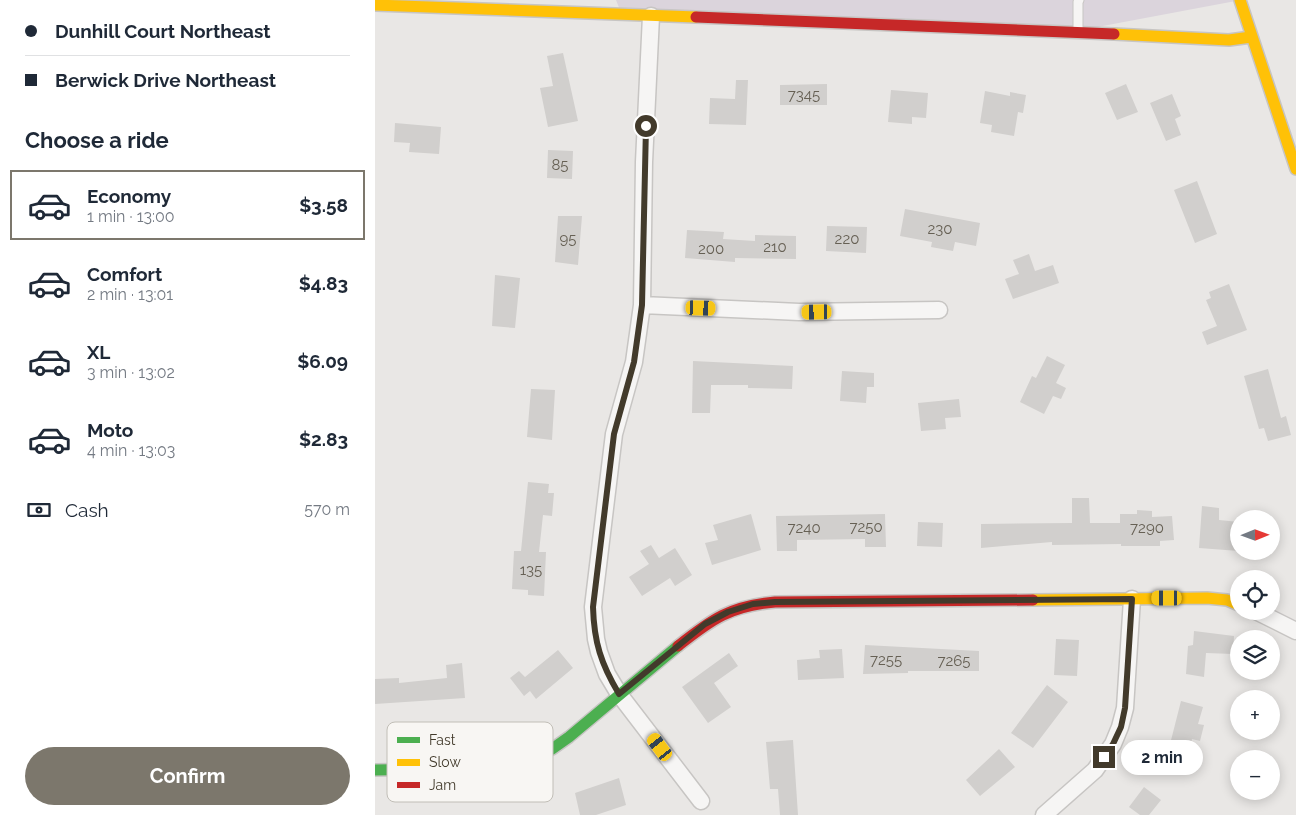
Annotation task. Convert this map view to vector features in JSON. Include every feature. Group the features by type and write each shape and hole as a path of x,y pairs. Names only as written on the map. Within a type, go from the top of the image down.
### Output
{"street":[{"path":"1240,0 1296,169"},
{"path":"375,6 562,11 1078,32 1219,40 1251,37"},
{"path":"651,16 644,162 642,305 634,362 614,434 593,607 594,630 607,674 619,694 701,801"},
{"path":"642,305 799,312 939,310"},
{"path":"553,749 705,624 728,612 753,604 775,602 1207,598 1230,601"},
{"path":"1044,815 1095,770 1113,744 1121,727 1125,708 1132,599"},
{"path":"1274,620 1296,631"}],"lane":[{"path":"1078,32 1079,0"}],"shaded area":[{"path":"616,0 1241,0 1076,31 620,10"}],"building":[{"path":"563,53 578,121 548,127 540,88 553,86 547,56"},
{"path":"736,80 748,80 746,125 709,124 710,98 735,99"},
{"path":"827,84 827,105 780,105 780,85"},
{"path":"1126,84 1138,112 1117,120 1105,93"},
{"path":"891,90 928,93 926,118 912,117 912,124 888,122"},
{"path":"985,91 1010,96 1010,92 1026,95 1023,113 1018,112 1014,136 991,132 992,125 980,123"},
{"path":"1172,94 1181,116 1175,119 1181,135 1166,141 1150,103"},
{"path":"395,123 441,127 439,154 409,152 410,143 394,142"},
{"path":"548,150 573,151 572,179 547,178"},
{"path":"1197,181 1217,234 1195,243 1174,190"},
{"path":"905,209 980,223 976,246 955,242 953,251 931,247 932,242 900,236"},
{"path":"558,216 582,216 578,265 555,262"},
{"path":"827,226 867,227 866,253 826,251"},
{"path":"687,230 724,232 723,239 755,241 755,235 796,236 796,259 735,258 735,262 685,258"},
{"path":"1029,254 1035,271 1053,265 1059,283 1013,299 1005,279 1019,274 1013,260"},
{"path":"495,275 520,278 515,328 492,326"},
{"path":"1229,284 1247,330 1207,345 1202,332 1217,326 1206,300 1211,298 1209,292"},
{"path":"1047,356 1065,365 1056,383 1066,388 1061,399 1053,396 1044,414 1020,402 1032,376 1036,378"},
{"path":"693,361 793,366 792,389 748,388 748,385 711,385 710,413 692,413"},
{"path":"1268,369 1281,418 1286,416 1291,435 1268,441 1264,428 1259,429 1244,376"},
{"path":"842,371 874,373 874,387 867,387 866,403 840,401"},
{"path":"531,389 555,390 552,440 527,437"},
{"path":"959,399 961,417 945,418 946,429 921,431 918,403"},
{"path":"528,482 549,484 548,493 554,493 552,516 543,515 539,552 546,552 544,596 528,595 528,590 512,589 514,551 521,551"},
{"path":"1072,498 1089,498 1090,523 1120,523 1120,514 1137,514 1137,510 1152,511 1152,517 1172,516 1174,540 1160,541 1160,546 1121,546 1121,544 1052,545 1052,542 981,548 981,524 1072,523"},
{"path":"1202,506 1219,508 1219,520 1230,521 1230,550 1199,548"},
{"path":"751,514 761,550 712,565 705,543 718,540 713,525"},
{"path":"885,514 886,547 865,547 865,539 797,540 797,551 777,551 776,516"},
{"path":"918,522 943,523 942,547 917,546"},
{"path":"651,545 659,558 675,548 692,575 675,586 670,578 642,596 629,577 649,564 640,551"},
{"path":"1194,631 1230,636 1230,654 1206,653 1204,677 1186,674 1188,646 1193,645"},
{"path":"1056,639 1079,640 1077,676 1054,675"},
{"path":"865,645 979,651 979,671 908,671 908,673 863,674"},
{"path":"842,649 844,678 798,680 797,660 820,658 819,650"},
{"path":"558,650 573,668 536,699 530,691 524,696 510,678 519,671 525,677"},
{"path":"729,653 738,666 714,683 731,707 708,723 682,687"},
{"path":"462,663 465,698 375,704 375,679 399,678 399,683 447,678 446,665"},
{"path":"1047,685 1068,702 1033,748 1011,733"},
{"path":"1181,701 1203,707 1198,724 1204,725 1200,741 1192,739 1186,761 1167,756"},
{"path":"793,740 798,815 780,815 778,789 770,789 766,742"},
{"path":"999,749 1015,767 980,796 966,780"},
{"path":"619,778 626,805 596,815 580,815 575,793"},
{"path":"1144,787 1161,800 1149,815 1140,815 1129,807"}],"traffic: fast":[{"path":"553,748 678,646"},
{"path":"375,770 387,770"}],"traffic: slow":[{"path":"1240,0 1296,169"},
{"path":"375,5 696,17"},
{"path":"1114,34 1229,40 1251,37"},
{"path":"1033,600 1207,598 1230,601"}],"traffic: jam":[{"path":"696,17 1114,34"},
{"path":"678,646 722,615 759,604 775,602 1033,600"}],"route":[{"path":"646,126 642,305 634,362 614,434 593,607 594,630 599,652 607,674 619,694 705,624 728,612 753,604 775,602 1132,599 1125,708 1121,727 1104,757"}]}
